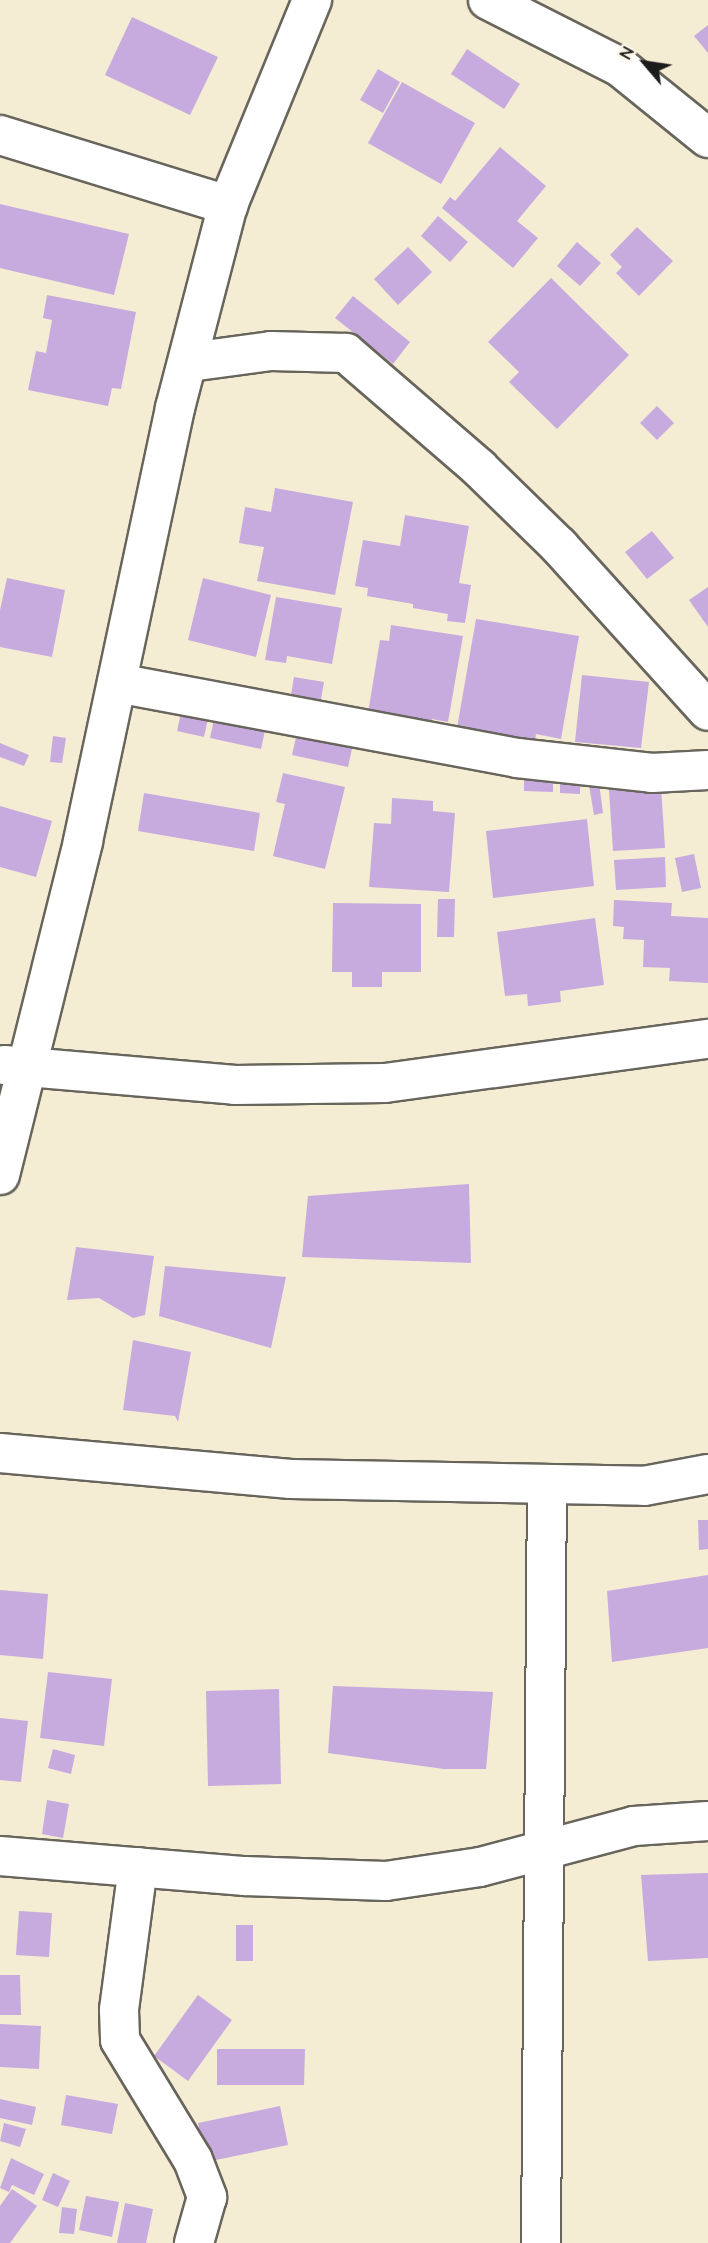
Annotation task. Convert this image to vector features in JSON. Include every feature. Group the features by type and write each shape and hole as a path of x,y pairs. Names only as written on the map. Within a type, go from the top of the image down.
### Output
{"street":[{"path":"0,1175 13,1066 117,683 175,408 190,362 228,205 312,0"},
{"path":"488,0 620,67 708,138"},
{"path":"0,135 228,205"},
{"path":"190,362 271,351 346,353 479,468 559,546 708,711"},
{"path":"117,683 517,758 652,773 708,770"},
{"path":"13,1066 235,1085 385,1083 708,1039"},
{"path":"0,1453 291,1479 644,1486 708,1474"},
{"path":"541,2243 548,1847 547,1484"},
{"path":"0,1856 386,1881 480,1867 635,1826 708,1821"},
{"path":"138,1867 119,2010 120,2040 193,2160 206,2197 194,2243"}],"building":[{"path":"132,17 218,57 190,115 105,75"},
{"path":"708,25 708,53 694,36"},
{"path":"467,49 520,84 504,109 451,74"},
{"path":"378,69 400,82 383,113 360,100"},
{"path":"402,82 475,123 441,184 368,143"},
{"path":"500,147 546,186 517,221 538,238 513,268 442,208 450,197 455,201"},
{"path":"0,204 129,234 114,295 0,268"},
{"path":"438,216 468,242 450,262 421,236"},
{"path":"637,227 673,261 639,296 616,273 622,267 610,255"},
{"path":"577,242 601,263 580,286 557,266"},
{"path":"408,247 432,272 398,305 374,279"},
{"path":"551,278 629,355 557,429 509,382 519,372 488,342"},
{"path":"47,295 136,312 121,389 112,388 108,406 28,390 36,351 46,353 52,320 43,318"},
{"path":"353,296 410,342 393,364 335,318"},
{"path":"657,406 674,423 657,440 640,423"},
{"path":"275,488 353,502 335,595 257,581 264,547 239,543 245,507 271,512"},
{"path":"405,515 469,526 459,583 471,585 465,623 447,621 448,614 413,608 413,604 367,596 368,588 355,586 363,540 400,546"},
{"path":"652,531 674,558 647,579 625,552"},
{"path":"7,578 65,590 52,657 0,647 0,610"},
{"path":"203,578 271,595 256,657 188,640"},
{"path":"708,587 708,627 689,600"},
{"path":"276,597 342,608 332,664 287,656 286,663 265,660"},
{"path":"476,619 579,636 561,739 536,734 535,741 457,728"},
{"path":"391,625 463,636 448,722 432,719 430,729 367,719 380,640 389,641"},
{"path":"582,675 649,682 641,748 575,742"},
{"path":"294,677 324,682 320,705 290,701"},
{"path":"182,709 209,714 204,737 177,731"},
{"path":"215,715 266,726 261,749 210,738"},
{"path":"297,733 353,744 348,767 292,755"},
{"path":"53,736 66,738 62,763 50,762"},
{"path":"0,743 29,755 24,766 0,757"},
{"path":"283,773 345,787 325,869 273,856 285,804 276,802"},
{"path":"524,773 553,773 553,792 524,791"},
{"path":"560,781 580,781 580,794 560,793"},
{"path":"599,783 603,813 594,815 589,785"},
{"path":"661,787 665,848 613,851 609,790"},
{"path":"144,793 260,813 254,851 138,831"},
{"path":"392,798 433,801 433,811 455,813 449,892 369,887 374,823 391,824"},
{"path":"0,806 52,821 36,877 0,867"},
{"path":"587,819 594,886 493,898 486,831"},
{"path":"694,854 701,888 682,892 675,858"},
{"path":"665,857 666,887 616,890 614,860"},
{"path":"438,899 455,899 454,937 437,937"},
{"path":"614,900 672,903 671,916 708,918 708,983 669,981 670,968 643,967 644,940 623,939 624,927 613,926"},
{"path":"333,903 421,904 421,972 382,972 382,987 352,987 352,972 332,972"},
{"path":"595,918 604,985 560,991 561,1002 528,1006 527,994 505,996 497,932"},
{"path":"469,1184 471,1263 302,1257 308,1196"},
{"path":"76,1247 154,1256 145,1315 133,1318 99,1298 67,1300"},
{"path":"165,1266 286,1277 271,1348 159,1316"},
{"path":"133,1340 191,1352 178,1422 175,1416 123,1410"},
{"path":"698,1520 708,1520 708,1549 699,1550"},
{"path":"708,1575 708,1648 612,1662 607,1591"},
{"path":"0,1590 48,1594 43,1659 0,1655"},
{"path":"48,1672 112,1679 104,1746 40,1738"},
{"path":"333,1686 493,1692 486,1769 444,1769 328,1753"},
{"path":"279,1689 281,1784 208,1786 206,1691"},
{"path":"0,1718 28,1721 21,1782 0,1780"},
{"path":"53,1749 75,1755 71,1774 48,1768"},
{"path":"47,1800 69,1804 63,1838 42,1834"},
{"path":"708,1873 708,1958 648,1961 641,1875"},
{"path":"19,1911 52,1913 49,1957 16,1955"},
{"path":"236,1925 253,1925 253,1961 236,1961"},
{"path":"0,1975 20,1975 21,2015 0,2015"},
{"path":"198,1995 232,2020 188,2081 154,2056"},
{"path":"0,2024 41,2026 39,2069 0,2067"},
{"path":"217,2049 305,2049 304,2085 217,2085"},
{"path":"66,2095 118,2104 112,2134 61,2125"},
{"path":"0,2099 36,2107 32,2125 0,2118"},
{"path":"280,2106 288,2145 206,2162 198,2123"},
{"path":"4,2123 26,2129 20,2147 0,2141"},
{"path":"11,2158 44,2174 34,2195 12,2185 9,2192 0,2188"},
{"path":"53,2173 70,2181 58,2207 42,2200"},
{"path":"12,2189 37,2206 10,2243 0,2243 0,2206"},
{"path":"86,2196 119,2202 112,2237 79,2230"},
{"path":"125,2203 153,2209 146,2243 117,2243"},
{"path":"62,2207 77,2209 74,2234 59,2233"}]}
